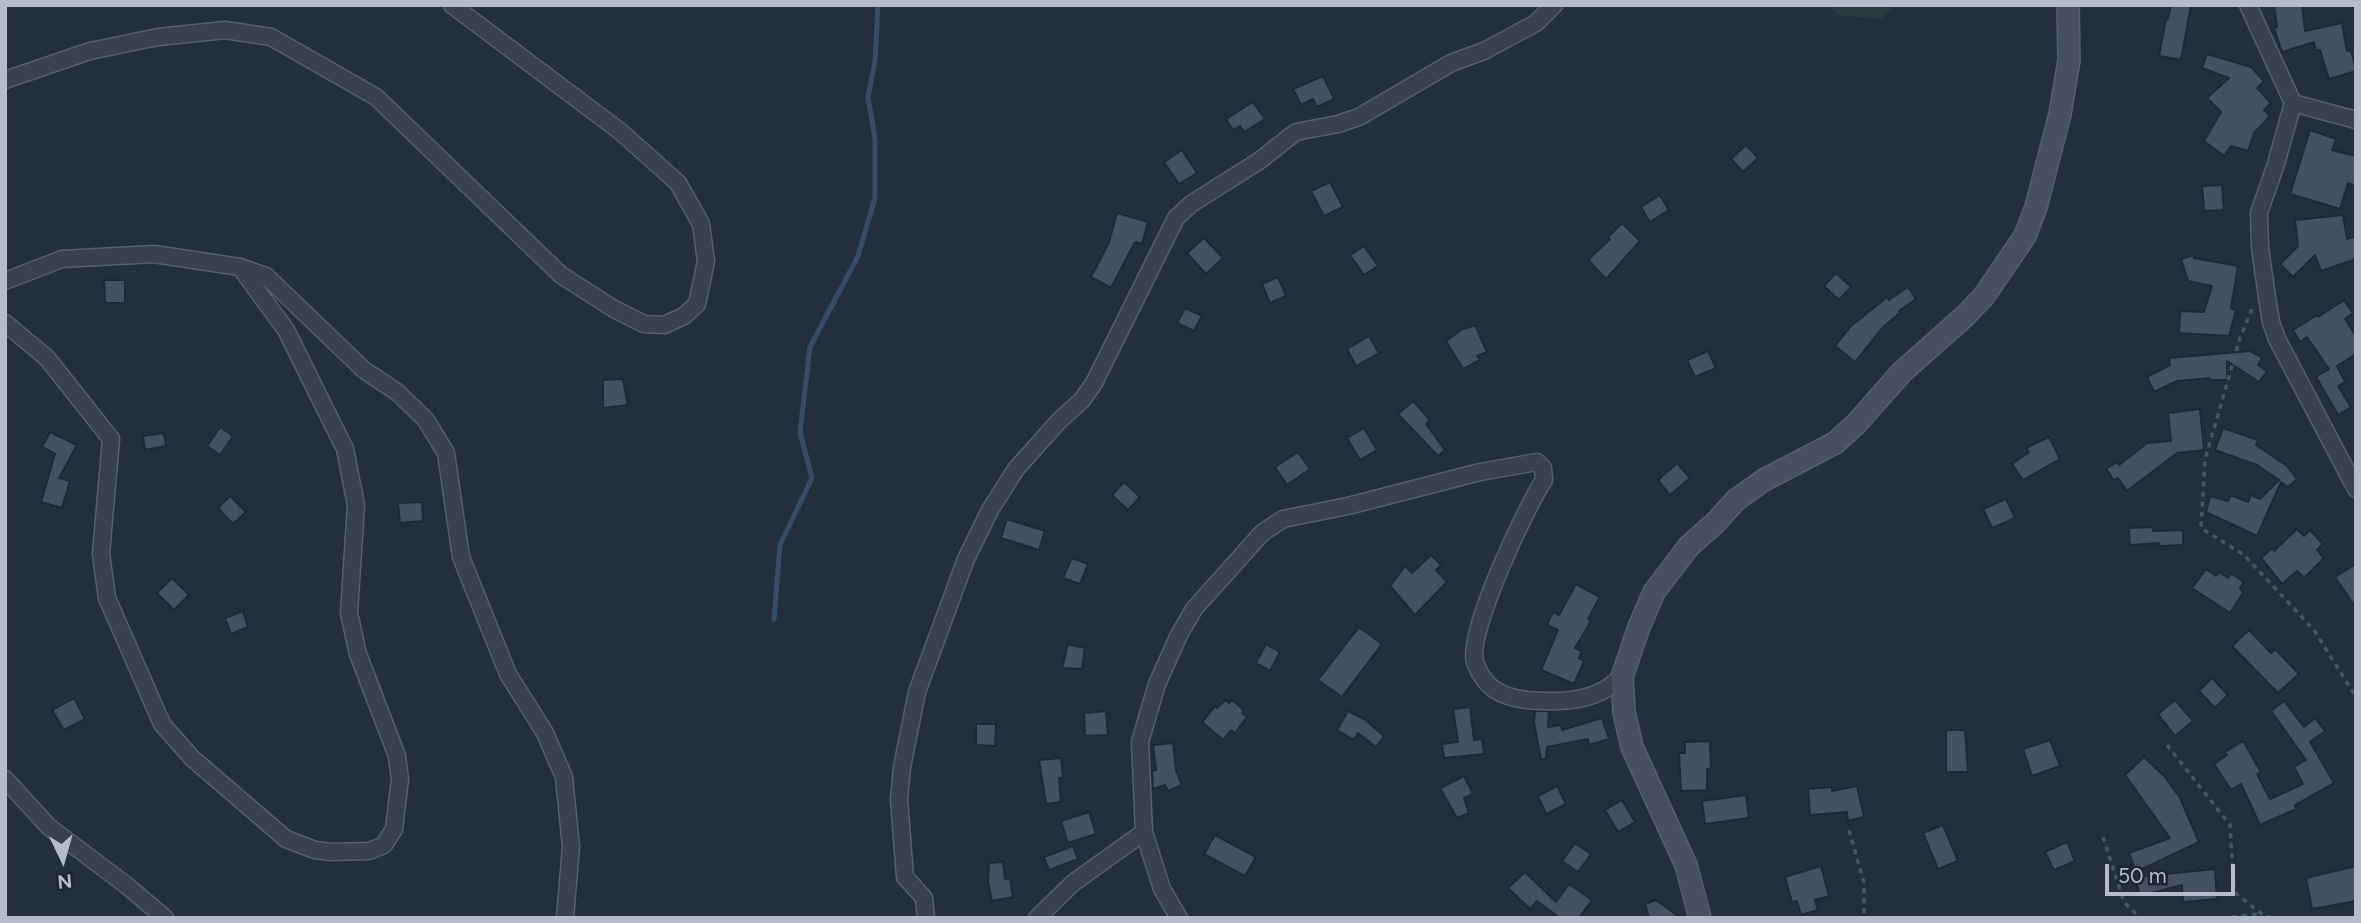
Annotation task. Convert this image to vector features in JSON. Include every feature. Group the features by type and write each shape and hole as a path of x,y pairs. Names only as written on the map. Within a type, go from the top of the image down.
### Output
{"main road":[{"path":"1700,918 1686,865 1632,747 1624,712 1622,677 1639,627 1654,592 1689,546 1736,500 1764,480 1835,443 1902,372 1984,296 2025,236 2036,207 2060,114 2069,60 2068,5"}],"street":[{"path":"5,80 90,51 158,37 225,30 271,37 376,97 561,275 614,309 644,324 664,325 684,316 697,303 706,261 701,224 678,183 621,132 452,5"},
{"path":"926,918 924,898 905,877 899,799 902,767 917,692 934,643 966,559 990,510 1016,469 1059,421 1082,400 1094,383 1176,218 1191,204 1259,161 1296,132 1359,117 1451,63 1484,51 1536,23 1554,5"},
{"path":"2248,5 2293,103 2259,213 2271,322 2277,339 2356,489"},
{"path":"2293,103 2356,120"},
{"path":"5,281 62,259 154,254 240,267 266,276 363,370 397,391 426,420 446,453 461,557 508,674 545,733 566,785 571,847 565,918"},
{"path":"5,323 47,358 111,439 101,554 107,598 162,724 192,758 286,839 315,850 355,853 369,851 384,845 392,834 400,779 397,756 358,654 349,613 356,505 345,449 286,330 240,267"},
{"path":"1179,918 1162,889 1144,832 1140,742 1157,684 1179,635 1194,610 1262,533 1283,519 1348,506 1480,472 1537,462 1543,468 1544,480 1502,562 1477,627 1475,662 1499,694 1533,700 1583,697 1600,692 1622,677"},
{"path":"5,779 49,827 165,918"},
{"path":"1037,918 1073,883 1144,832"}],"path":[{"path":"2264,277 2240,338 2204,460 2201,528 2244,555 2314,630 2356,697"},
{"path":"2167,746 2230,825 2234,892 2262,914 2272,918"},
{"path":"1849,830 1864,883 1864,918"},
{"path":"2103,837 2123,902 2140,918"},
{"path":"2222,918 2262,914"}],"green space":[{"path":"1828,5 1894,5 1882,19 1838,15"}],"building":[{"path":"2171,5 2191,5 2181,60 2159,56"},
{"path":"2274,5 2302,5 2305,31 2342,23 2347,51 2351,50 2356,71 2329,79 2320,50 2316,51 2314,42 2282,52 2274,28 2277,27"},
{"path":"2207,54 2251,67 2264,81 2257,88 2271,103 2264,110 2270,116 2254,133 2248,151 2231,146 2224,156 2204,141 2221,112 2207,98 2229,78 2202,68"},
{"path":"1323,76 1334,99 1317,107 1313,99 1301,105 1293,89"},
{"path":"1253,102 1265,119 1244,132 1240,126 1233,130 1226,119"},
{"path":"2310,130 2336,139 2332,150 2356,156 2356,186 2348,183 2340,209 2290,194"},
{"path":"1746,145 1758,158 1743,172 1731,159"},
{"path":"1182,150 1197,173 1179,184 1164,162"},
{"path":"1330,182 1343,207 1324,216 1311,191"},
{"path":"2222,185 2224,210 2204,211 2202,186"},
{"path":"1660,195 1669,210 1650,222 1641,207"},
{"path":"1117,213 1148,222 1142,244 1135,242 1111,288 1091,277 1109,242"},
{"path":"2343,215 2347,239 2356,236 2356,259 2321,271 2315,255 2293,277 2280,264 2298,246 2295,220"},
{"path":"1622,223 1640,241 1606,279 1588,260"},
{"path":"1204,238 1223,258 1206,274 1187,253"},
{"path":"1364,246 1378,266 1364,275 1350,255"},
{"path":"2193,255 2194,258 2238,266 2231,308 2236,310 2229,336 2179,333 2180,311 2204,312 2212,286 2188,281 2181,259"},
{"path":"1836,273 1851,287 1839,300 1824,286"},
{"path":"1278,277 1286,296 1270,303 1262,284"},
{"path":"104,280 125,280 125,303 105,303"},
{"path":"1908,287 1916,299 1883,327 1855,362 1835,346 1851,326 1887,297 1889,300"},
{"path":"2344,300 2353,313 2345,319 2356,336 2356,354 2337,366 2345,382 2338,386 2351,407 2338,415 2316,377 2329,369 2307,337 2300,342 2293,330"},
{"path":"1185,308 1202,316 1194,331 1177,323"},
{"path":"1475,325 1487,352 1477,356 1480,360 1463,369 1446,341 1461,330"},
{"path":"1369,336 1379,353 1356,366 1347,349"},
{"path":"1708,351 1716,368 1695,377 1687,360"},
{"path":"2250,351 2262,358 2258,365 2267,371 2259,382 2227,361 2227,380 2210,378 2177,381 2154,392 2147,377 2170,365 2169,358"},
{"path":"623,379 628,405 603,408 603,380"},
{"path":"1413,401 1430,420 1426,424 1445,450 1438,456 1398,414"},
{"path":"2200,409 2204,450 2177,453 2127,491 2118,478 2114,480 2106,469 2117,462 2119,465 2147,443 2171,441 2168,413"},
{"path":"220,427 233,436 220,455 207,446"},
{"path":"1364,428 1377,450 1360,460 1347,438"},
{"path":"2223,428 2258,440 2256,445 2287,466 2297,479 2288,487 2281,482 2257,536 2206,512 2210,496 2228,501 2231,495 2248,502 2251,495 2260,499 2279,480 2257,465 2215,450"},
{"path":"50,432 77,445 59,478 70,481 62,508 41,502 55,454 42,447"},
{"path":"164,433 166,446 145,450 143,436"},
{"path":"2049,437 2060,459 2023,480 2012,464 2029,452 2026,448"},
{"path":"1298,452 1310,469 1287,485 1275,467"},
{"path":"1677,463 1690,478 1670,495 1658,480"},
{"path":"1124,482 1140,497 1128,510 1112,495"},
{"path":"230,496 246,512 233,524 218,508"},
{"path":"2006,499 2015,518 1992,528 1983,509"},
{"path":"422,502 423,521 400,523 398,503"},
{"path":"1007,519 1045,531 1039,550 1001,538"},
{"path":"2153,527 2153,531 2183,530 2183,545 2130,545 2129,528"},
{"path":"2297,529 2304,536 2310,530 2323,544 2317,550 2324,558 2304,578 2297,571 2282,584 2261,558 2272,548 2274,551"},
{"path":"1431,555 1441,565 1436,570 1447,582 1415,615 1390,586 1405,566 1412,573"},
{"path":"1072,558 1088,564 1080,584 1063,578"},
{"path":"2356,564 2356,608 2335,577"},
{"path":"2206,569 2216,576 2219,572 2228,578 2231,573 2244,582 2240,588 2243,593 2230,613 2192,588"},
{"path":"172,578 189,595 174,610 157,593"},
{"path":"1576,584 1600,597 1588,619 1591,621 1575,648 1582,651 1579,658 1584,661 1574,684 1541,670 1558,630 1547,625 1553,612 1559,615"},
{"path":"243,611 248,627 231,634 225,618"},
{"path":"1359,627 1382,644 1342,697 1318,680"},
{"path":"2249,630 2271,653 2275,649 2299,674 2278,693 2232,646"},
{"path":"1068,644 1085,648 1082,669 1062,668"},
{"path":"1266,644 1280,652 1270,671 1256,663"},
{"path":"2212,678 2228,695 2215,708 2199,691"},
{"path":"74,698 85,719 64,730 52,710"},
{"path":"1225,700 1229,703 1232,700 1244,710 1242,713 1247,717 1235,733 1231,730 1223,740 1202,722 1215,706 1217,708"},
{"path":"2175,700 2193,721 2175,736 2158,714"},
{"path":"2284,701 2304,727 2315,718 2325,731 2310,742 2334,783 2295,805 2296,809 2260,825 2241,784 2231,790 2214,764 2227,755 2225,752 2243,741 2261,772 2257,774 2270,799 2303,784 2294,767 2306,760 2271,711"},
{"path":"1470,707 1474,740 1482,739 1484,754 1444,758 1442,744 1458,742 1453,709"},
{"path":"1106,711 1108,735 1085,736 1084,713"},
{"path":"1348,711 1364,719 1384,736 1376,747 1358,733 1354,740 1337,730"},
{"path":"1535,711 1549,711 1548,727 1561,725 1562,730 1602,718 1609,739 1589,745 1588,739 1547,747 1546,759 1541,759 1534,723"},
{"path":"976,724 996,724 995,746 976,745"},
{"path":"1946,730 1965,730 1968,772 1946,772"},
{"path":"2050,740 2060,766 2032,776 2023,749"},
{"path":"1710,741 1711,768 1707,769 1707,790 1681,791 1679,753 1685,753 1685,742"},
{"path":"1173,743 1176,770 1182,785 1168,791 1165,785 1153,789 1152,771 1156,770 1153,745"},
{"path":"2144,757 2165,777 2180,798 2199,842 2136,872 2129,853 2170,838 2125,775"},
{"path":"1061,758 1061,802 1046,804 1039,760"},
{"path":"1464,776 1473,794 1464,798 1469,813 1457,818 1440,788"},
{"path":"1557,786 1566,804 1546,814 1538,796"},
{"path":"1857,786 1864,817 1848,821 1847,812 1810,815 1808,789 1832,787 1832,791"},
{"path":"1746,795 1749,818 1705,824 1702,801"},
{"path":"1622,800 1635,822 1618,832 1605,810"},
{"path":"1089,812 1096,834 1068,843 1061,821"},
{"path":"1943,825 1958,861 1938,869 1923,833"},
{"path":"1215,835 1256,857 1245,876 1204,854"},
{"path":"2067,842 2075,861 2054,870 2045,852"},
{"path":"1575,843 1591,854 1578,872 1562,861"},
{"path":"1073,846 1078,859 1049,870 1044,857"},
{"path":"1003,862 1005,879 1010,878 1013,897 992,901 988,882 989,863"},
{"path":"1821,866 1829,896 1815,900 1818,910 1801,915 1797,901 1792,902 1785,877"},
{"path":"2356,866 2356,901 2312,909 2306,878"},
{"path":"2215,869 2217,899 2183,902 2182,885 2140,896 2135,877"},
{"path":"1525,872 1556,902 1569,884 1592,900 1579,918 1560,918 1537,901 1530,909 1508,888"},
{"path":"1656,900 1681,918 1649,918 1645,904"}],"waterway":[{"path":"774,619 780,545 812,478 800,432 810,347 858,256 875,198 875,139 868,97 875,61 878,5"}]}
